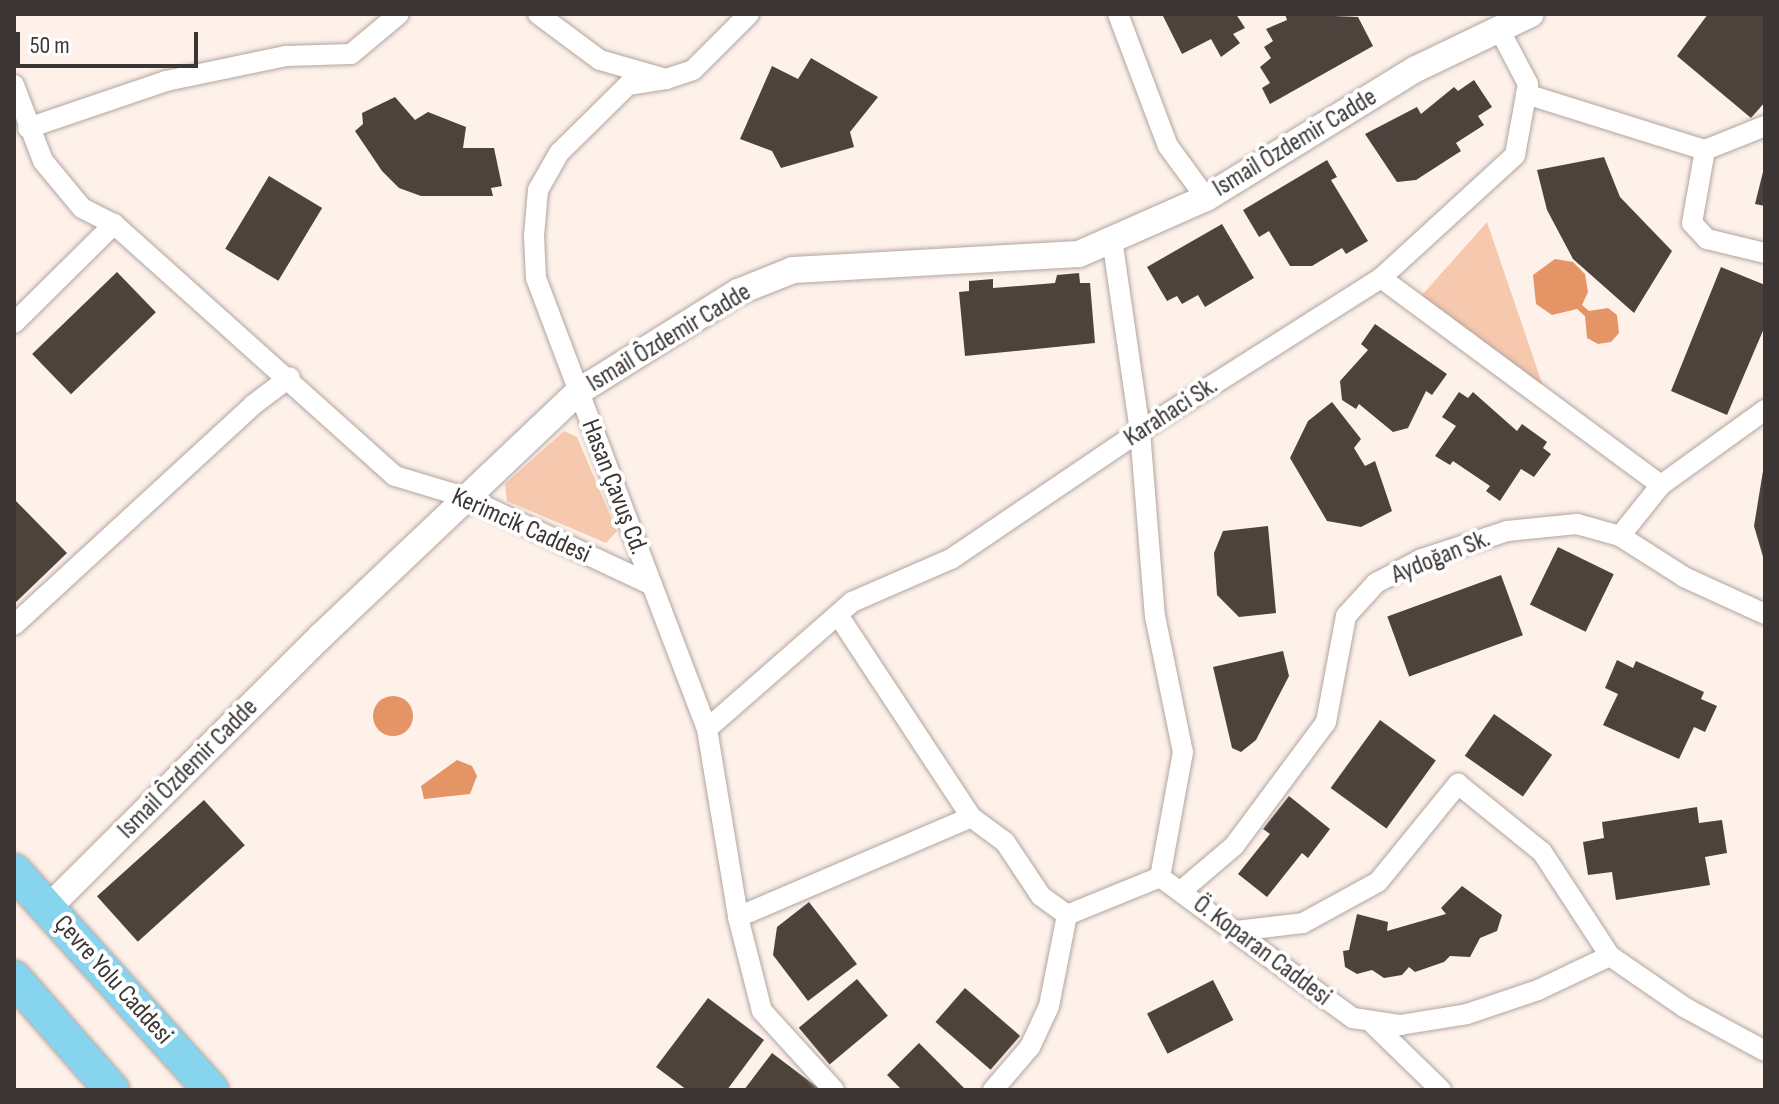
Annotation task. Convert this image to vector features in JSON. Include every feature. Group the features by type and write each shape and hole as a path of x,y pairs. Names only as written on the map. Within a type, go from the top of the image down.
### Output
{"highway":[{"name":"Çevre Yolu Caddesi","path":"14,871 211,1090"},
{"path":"14,978 112,1090"}],"street":[{"path":"28,128 166,81 286,56 351,54 399,14"},
{"path":"538,14 600,60 666,79"},
{"name":"Hasan Çavuş Cd.","path":"652,585 536,278 538,190 559,153 628,85 666,79 693,70 749,14"},
{"path":"1118,14 1168,146 1206,198"},
{"name":"Ismail Ôzdemir Cadde","path":"48,908 465,497 578,392 738,292 793,270 1079,254 1206,198 1416,69 1531,14"},
{"name":"Karahaci Sk.","path":"707,729 852,602 951,559 1140,431 1381,278 1515,155 1528,84 1499,29"},
{"name":"Kerimcik Caddesi","path":"14,85 43,161 82,208 114,224 290,377 395,476 465,497 652,585"},
{"path":"1526,94 1705,150 1765,126"},
{"path":"1705,150 1692,223 1707,239 1765,253"},
{"path":"14,323 114,224"},
{"path":"1067,915 1160,877 1183,752 1155,616 1140,431 1112,239"},
{"path":"1381,278 1661,485"},
{"path":"14,625 253,405 290,377"},
{"path":"1620,536 1661,485 1765,410"},
{"name":"Aydoğan Sk.","path":"1181,891 1234,846 1326,722 1346,616 1376,583 1422,559 1507,531 1577,524 1620,536 1684,577 1765,614"},
{"path":"652,585 707,729 738,917 762,1011 834,1090"},
{"path":"838,615 971,817 1005,842 1041,896 1067,915"},
{"path":"1236,931 1303,923 1378,882 1458,784 1542,852 1610,956 1684,1007 1765,1051"},
{"path":"738,917 971,817"},
{"name":"Ö. Koparan Caddesi","path":"1160,877 1236,931 1288,975 1353,1018 1370,1021 1400,1025 1467,1014 1538,990 1610,956"},
{"path":"993,1090 1030,1047 1049,1006 1067,915"},
{"path":"1370,1021 1441,1090"}],"shaded area":[{"path":"1487,222 1543,386 1422,295"},
{"path":"1555,259 1573,262 1585,274 1588,292 1582,305 1589,311 1608,308 1617,315 1619,333 1611,342 1598,344 1587,338 1585,316 1577,309 1552,315 1536,304 1533,275"},
{"path":"564,431 577,437 617,531 606,543 507,501 505,484"},
{"path":"393,696 407,702 413,716 407,730 393,736 379,730 373,716 379,702"},
{"path":"457,760 472,766 477,776 470,794 424,799 421,786"}],"building":[{"path":"1162,14 1236,14 1245,28 1233,34 1240,43 1221,57 1211,39 1182,54"},
{"path":"1285,14 1358,17 1373,46 1270,104 1262,88 1270,83 1260,67 1271,58 1264,47 1273,41 1266,29 1287,20"},
{"path":"1708,14 1765,14 1765,102 1751,118 1677,56"},
{"path":"811,58 878,97 850,132 854,147 781,168 772,151 740,139 772,66 798,79"},
{"path":"1474,80 1492,107 1478,116 1484,125 1456,143 1461,151 1416,180 1397,182 1365,134 1417,107 1421,114 1454,87 1458,91"},
{"path":"395,97 415,120 428,112 466,127 463,148 494,148 502,186 491,188 493,196 421,196 399,188 382,171 355,131 363,124 362,113"},
{"path":"1604,157 1620,197 1672,251 1634,313 1573,259 1547,210 1537,170"},
{"path":"1327,160 1337,177 1331,180 1368,241 1346,254 1342,248 1312,266 1290,266 1269,231 1259,237 1243,210"},
{"path":"1765,168 1765,206 1755,204"},
{"path":"269,176 322,208 278,281 225,249"},
{"path":"1222,224 1254,278 1205,307 1198,295 1182,304 1177,296 1167,301 1147,267"},
{"path":"1721,267 1765,285 1765,326 1727,415 1671,391"},
{"path":"117,272 156,312 71,394 32,354"},
{"path":"1079,273 1080,283 1090,283 1095,343 965,356 959,292 969,291 969,281 993,279 993,288 1055,283 1057,275"},
{"path":"1375,324 1447,374 1432,395 1426,391 1408,428 1393,432 1359,404 1356,409 1342,400 1340,381 1368,350 1361,344"},
{"path":"1459,392 1468,398 1473,392 1517,431 1522,424 1547,442 1543,448 1551,454 1534,477 1521,469 1500,501 1486,491 1490,486 1453,461 1450,465 1435,456 1456,426 1442,417"},
{"path":"1332,402 1361,439 1354,448 1365,466 1375,461 1392,511 1361,527 1327,521 1290,458 1308,421"},
{"path":"1765,471 1764,560 1754,526"},
{"path":"14,499 67,553 14,604"},
{"path":"1268,526 1276,613 1239,617 1217,595 1214,553 1223,531"},
{"path":"1558,547 1614,574 1586,632 1530,605"},
{"path":"1501,575 1523,635 1409,677 1387,616"},
{"path":"1283,651 1289,676 1256,740 1241,752 1232,748 1213,667"},
{"path":"1617,660 1633,668 1636,661 1704,692 1701,699 1717,706 1705,732 1694,727 1679,759 1603,725 1618,694 1605,688"},
{"path":"1494,714 1552,755 1523,797 1465,756"},
{"path":"1380,720 1436,761 1386,829 1331,788"},
{"path":"1289,796 1330,829 1308,858 1302,853 1267,897 1238,874 1270,834 1263,829"},
{"path":"204,800 245,845 138,942 97,896"},
{"path":"1697,807 1699,823 1722,820 1727,853 1705,857 1710,885 1616,900 1612,872 1588,875 1583,842 1604,838 1602,822"},
{"path":"1462,886 1502,915 1497,931 1480,938 1470,957 1450,956 1444,962 1415,972 1409,967 1402,975 1384,978 1372,970 1357,974 1345,967 1343,951 1349,950 1357,914 1388,922 1387,931 1446,914 1441,908"},
{"path":"809,902 857,964 808,1001 773,955 777,927"},
{"path":"857,979 888,1016 830,1065 799,1028"},
{"path":"1213,980 1233,1020 1167,1054 1147,1014"},
{"path":"965,988 1020,1036 991,1070 935,1022"},
{"path":"708,998 764,1040 727,1090 687,1090 656,1067"},
{"path":"919,1043 966,1090 902,1090 887,1075"},
{"path":"772,1053 821,1090 744,1090"}]}
